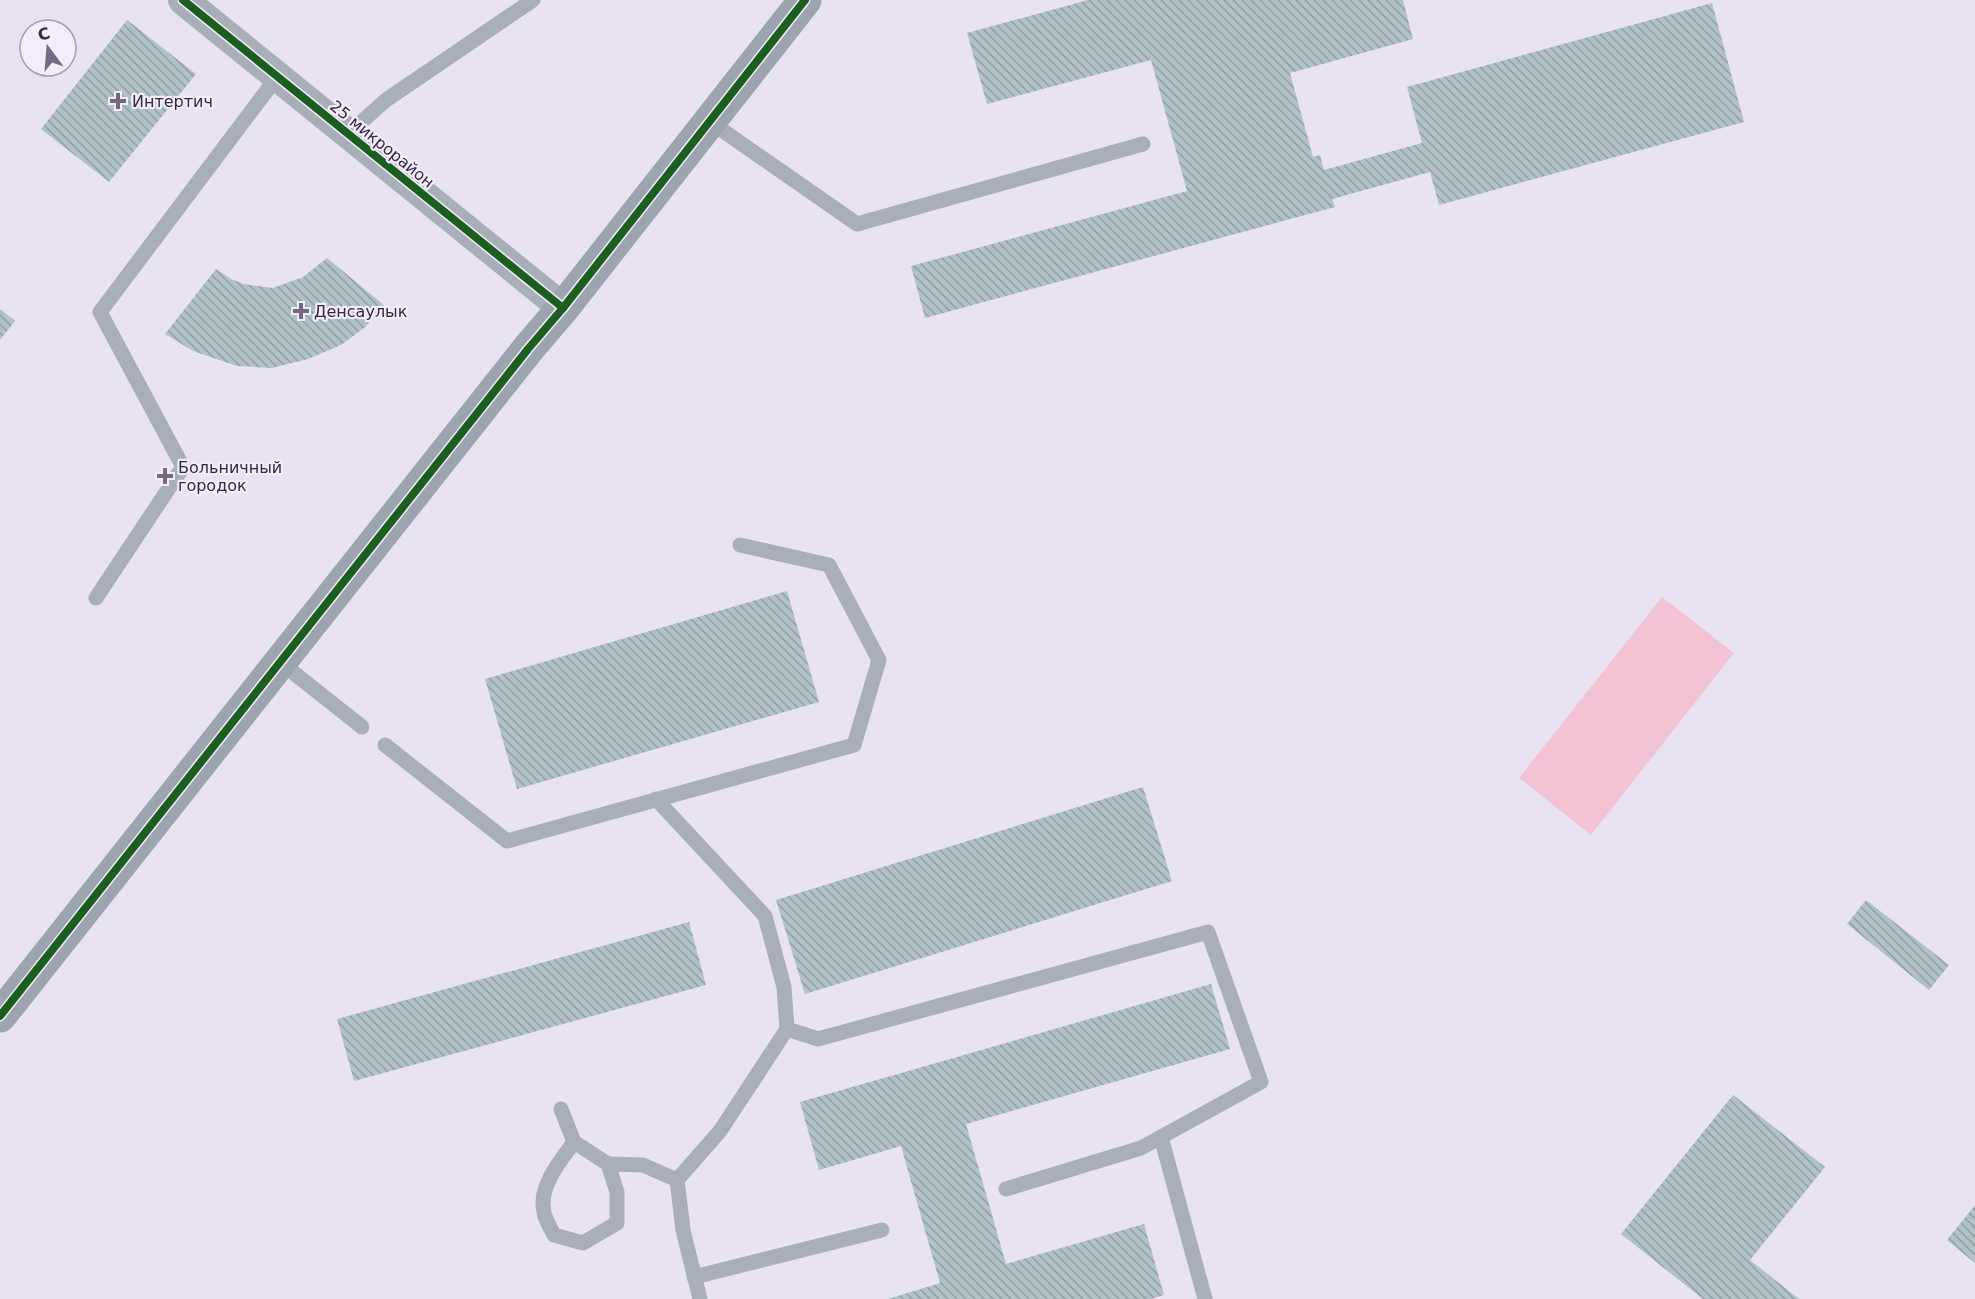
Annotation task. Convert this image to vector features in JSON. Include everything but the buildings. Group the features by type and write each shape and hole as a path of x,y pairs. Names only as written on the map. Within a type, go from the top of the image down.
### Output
{"street":[{"name":"25 микрорайон","path":"183,0 563,308"},
{"path":"0,1016 805,0"}],"lane":[{"path":"348,134 386,100 533,0"},
{"path":"96,598 183,467 100,312 277,76"},
{"path":"709,121 856,224 1143,144"},
{"path":"385,745 507,841 854,745 879,660 829,565 740,545"},
{"path":"280,662 362,727"},
{"path":"656,799 765,916 784,987 787,1029 720,1131 676,1180 683,1230 700,1299"},
{"path":"787,1029 818,1039 1208,932 1262,1082 1141,1148 1006,1189"},
{"path":"561,1109 574,1142 608,1164 643,1165 676,1180"},
{"path":"1161,1137 1205,1299"},
{"path":"574,1142 556,1166 545,1189 543,1212 554,1234 583,1243 617,1223 617,1192 608,1164"},
{"path":"694,1277 882,1230"}],"shaded area":[{"path":"1662,597 1734,653 1591,835 1519,778"}],"cycle path":[{"path":"183,0 563,308"},
{"path":"0,1016 805,0"}],"place":[{"name":"Интертич","path":"118,101"},
{"name":"Денсаулык","path":"301,311"},
{"name":"Больничный городок","path":"165,476"}]}
